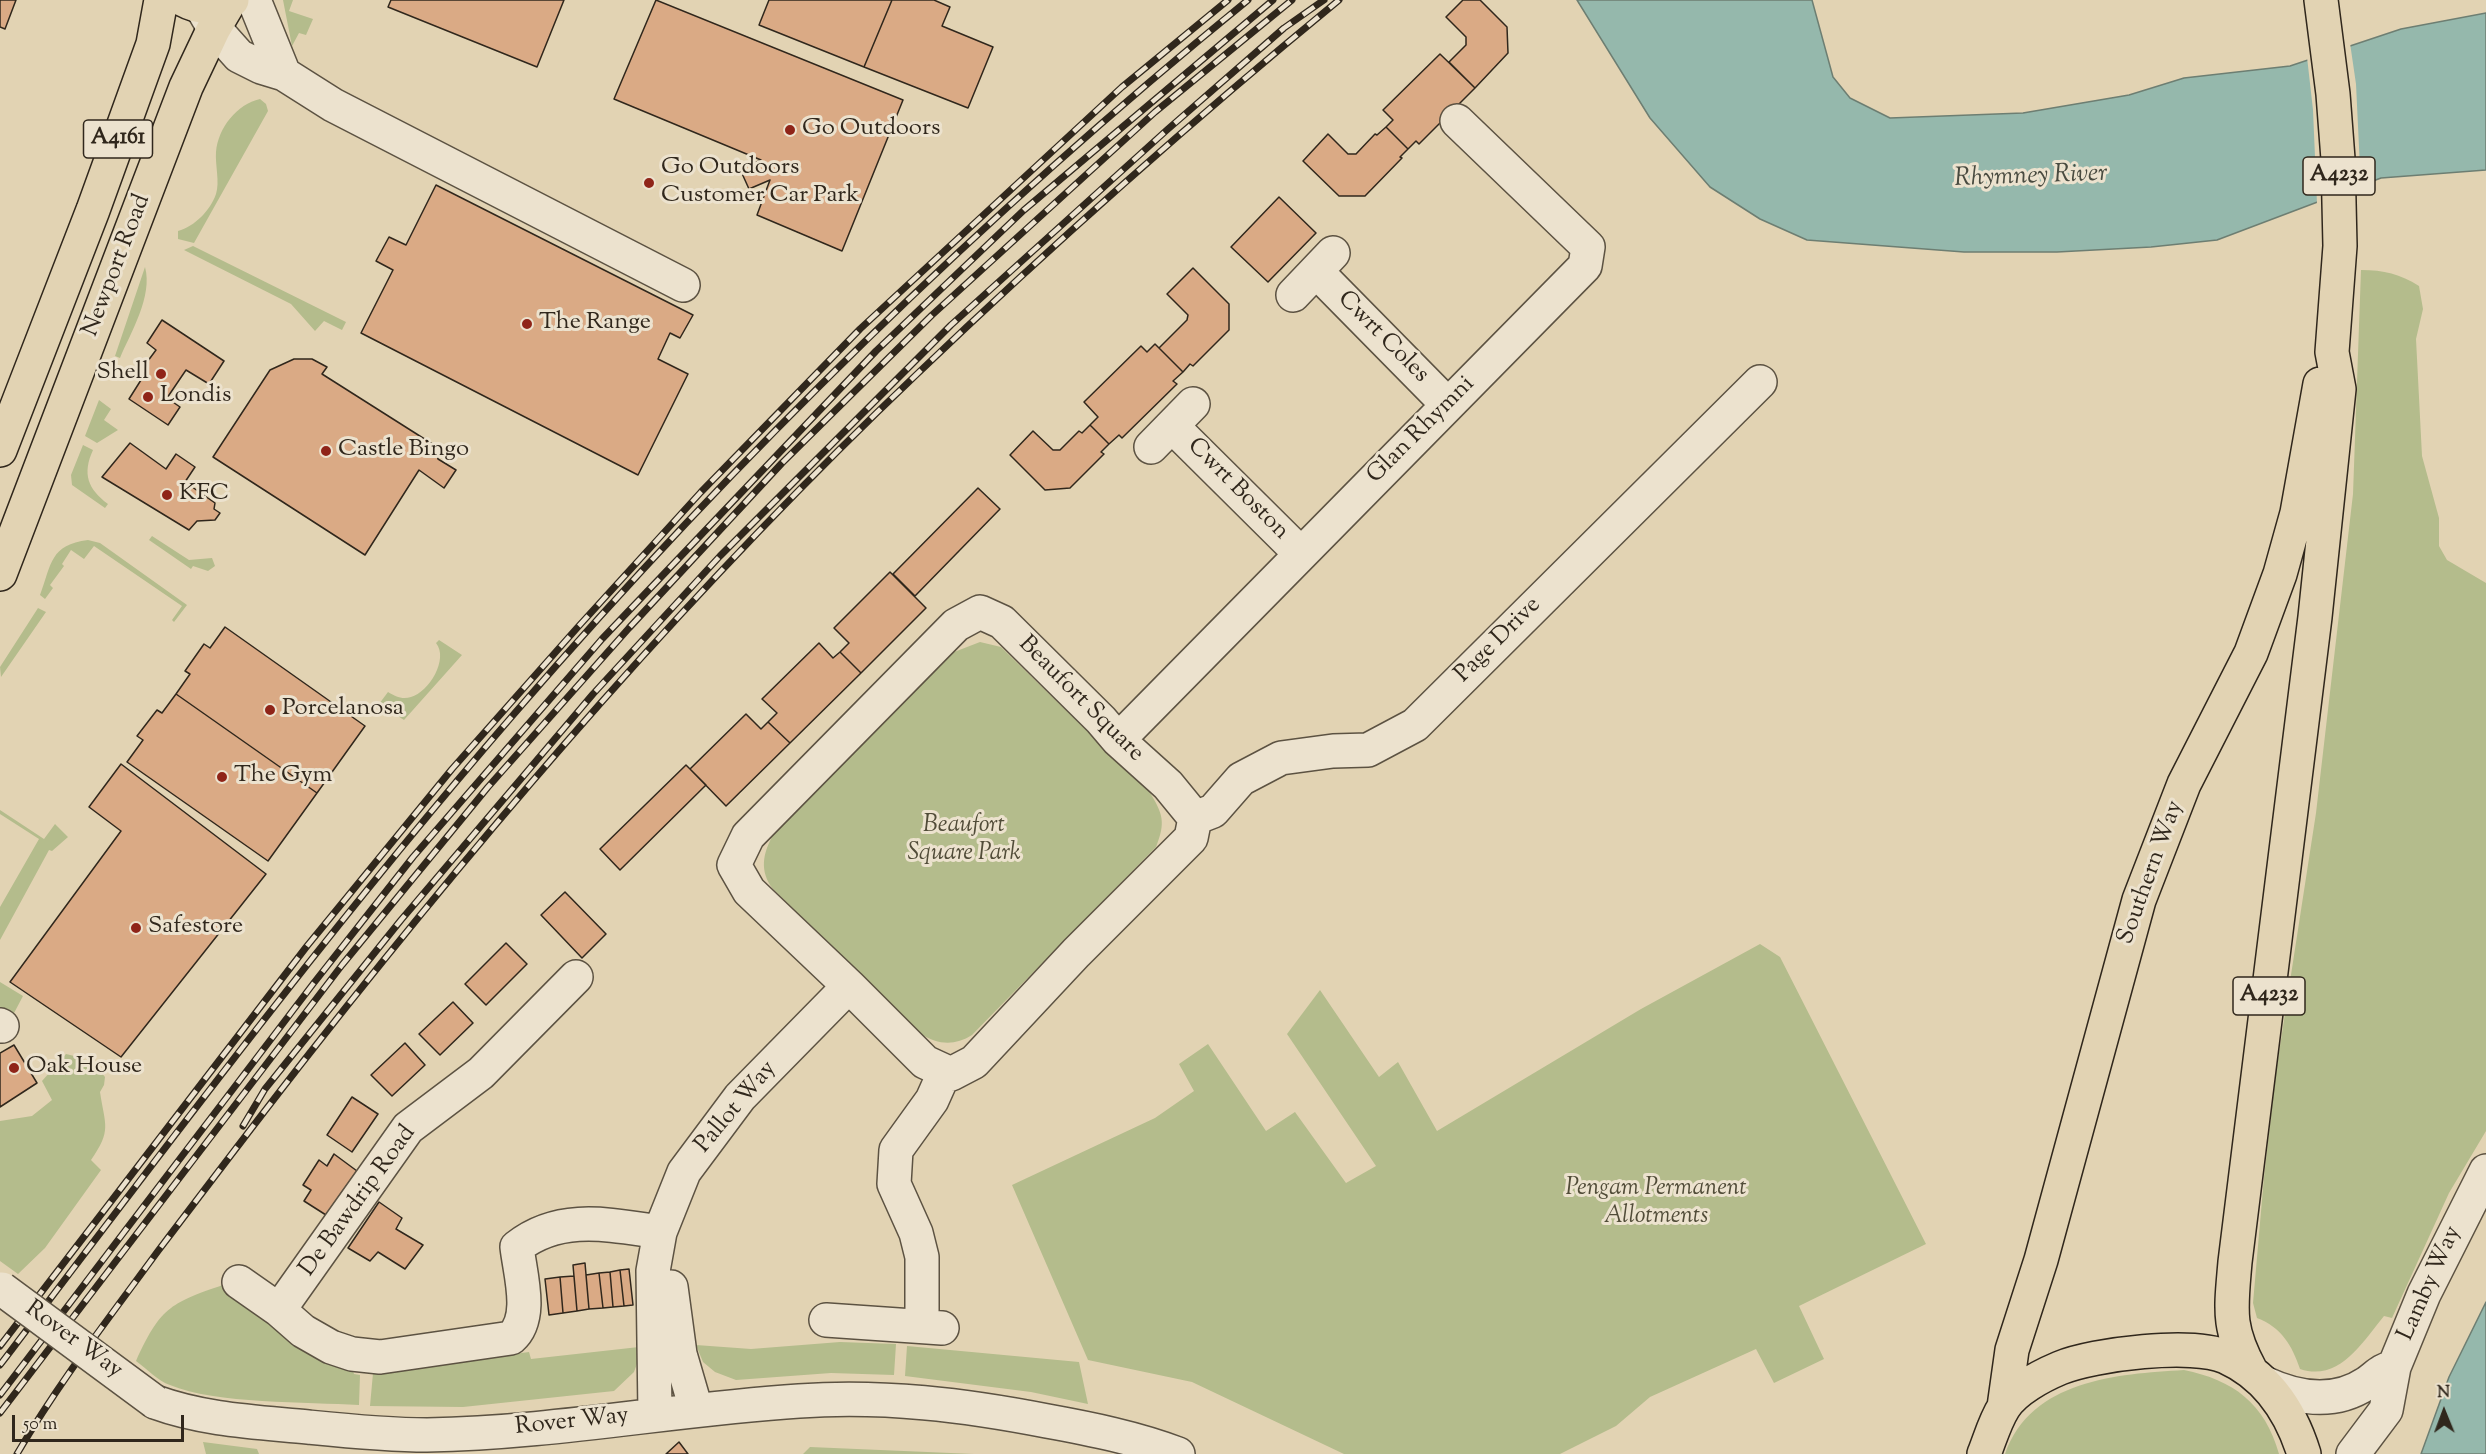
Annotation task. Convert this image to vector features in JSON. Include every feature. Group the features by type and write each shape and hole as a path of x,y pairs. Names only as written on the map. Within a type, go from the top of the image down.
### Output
{"main road":[{"name":"Newport Road","path":"0,450 153,44 161,0"},
{"name":"Southern Way","path":"2004,1407 2012,1350 2041,1260 2139,900 2184,784 2251,653 2280,574 2297,513 2320,384 2332,352 2339,280 2340,201 2333,94 2321,0"},
{"name":"Newport Road","path":"0,574 186,87 220,6"},
{"name":"Southern Way","path":"2257,1377 2236,1344 2231,1323 2232,1296 2315,617 2339,389 2332,352"},
{"path":"1984,1454 2004,1407 2022,1389 2061,1368 2100,1358 2196,1350 2226,1357 2257,1377 2281,1401 2297,1430 2304,1454"}],"street":[{"path":"220,6 239,56 261,67 284,74"},
{"path":"220,6 284,74 333,105 683,285"},
{"name":"Glan Rhymni","path":"1118,740 1585,266 1588,248 1457,121"},
{"name":"Cwrt Coles","path":"1293,295 1325,262 1448,405"},
{"name":"Page Drive","path":"1195,818 1213,812 1241,779 1281,758 1333,751 1368,750 1415,724 1760,382"},
{"name":"Cwrt Boston","path":"1172,426 1301,554"},
{"name":"Beaufort Square","path":"945,1071 925,1062 843,992 749,891 734,865 748,836 956,624 980,612 1002,622 1101,720 1118,740 1168,785 1195,818"},
{"path":"826,1320 933,1327 916,1233 894,1184 896,1150 932,1100 945,1071 951,1074 974,1062 1076,953 1191,838 1195,818"},
{"name":"De Bawdrip Road","path":"279,1310 408,1128 482,1073 576,977"},
{"name":"Pallot Way","path":"655,1414 653,1271 660,1232 684,1172 740,1097 843,992"},
{"name":"Lamby Way","path":"2353,1454 2386,1410 2394,1367 2448,1243 2486,1171"},
{"path":"239,1282 279,1310 303,1331 332,1347 370,1357 499,1342 511,1338 518,1331 522,1322 517,1247 533,1234 556,1226 577,1225 609,1225 660,1232 680,1354 696,1409"},
{"name":"Rover Way","path":"1,1288 155,1402 184,1412 231,1419 365,1433 428,1444 498,1431 696,1409 802,1400 897,1400 963,1406 1070,1425 1151,1444 1178,1454"},
{"name":"Lamby Way","path":"2257,1377 2287,1394 2327,1398 2346,1394 2367,1383 2381,1370 2394,1367"}],"green space":[{"path":"283,0 293,0 289,11 313,19 306,35 299,33 292,46"},
{"path":"260,99 266,104 268,111 194,243 178,239 178,231 190,226 201,217 216,194 218,184 216,152 220,134 236,112"},
{"path":"193,246 346,322 342,330 324,321 315,331 291,304 184,250"},
{"path":"145,267 147,278 144,302 120,358 115,356"},
{"path":"2361,270 2392,274 2419,286 2423,309 2416,339 2422,456 2439,518 2439,546 2447,560 2486,583 2486,1131 2449,1193 2392,1318 2384,1316 2358,1348 2338,1365 2314,1372 2300,1369 2293,1352 2279,1332 2273,1326 2257,1318 2253,1303 2276,1072 2316,813 2353,494"},
{"path":"99,400 111,409 104,420 118,430 97,443 85,436"},
{"path":"83,445 93,450 88,466 89,480 96,493 108,504 105,508 72,485 71,475"},
{"path":"152,536 189,560 212,558 215,566 208,571 193,566 191,569 149,540"},
{"path":"88,540 100,543 187,605 174,622 172,620 182,606 94,546 84,559 71,550 62,564 64,566 50,585 53,588 45,599 40,595 50,565 59,551 76,542"},
{"path":"38,608 46,612 1,677 0,667"},
{"path":"439,640 462,655 404,720 379,704 388,692 408,698 424,689 439,666 440,657 436,643"},
{"name":"Beaufort Square Park","path":"980,642 1001,647 1149,791 1160,812 1162,824 1156,847 972,1035 966,1039 946,1043 921,1034 773,889 766,876 764,862 773,835 949,654"},
{"path":"0,810 44,839 55,824 68,837 52,851 49,850 0,940 0,907 39,839 0,814"},
{"name":"Pengam Permanent Allotments","path":"1760,944 1780,957 1926,1244 1799,1306 1824,1359 1774,1383 1756,1349 1650,1397 1616,1426 1560,1454 1344,1454 1192,1382 1088,1360 1012,1185 1155,1118 1194,1091 1179,1064 1208,1044 1266,1131 1295,1112 1346,1183 1376,1166 1287,1034 1320,990 1379,1077 1398,1062 1437,1131 1641,1009"},
{"path":"0,982 23,996 13,1015 0,1007"},
{"path":"66,1054 88,1061 105,1077 100,1092 105,1121 104,1134 91,1160 101,1170 45,1248 18,1274 0,1261 0,1121 32,1116 52,1100 42,1081"},
{"path":"223,1285 352,1368 354,1374 360,1375 359,1405 262,1401 211,1396 166,1383 136,1361 152,1330 168,1310 190,1297"},
{"path":"840,1342 896,1344 894,1375 831,1373 736,1380 715,1372 703,1362 696,1345 751,1349"},
{"path":"907,1346 1079,1362 1088,1404 1031,1392 905,1376"},
{"path":"639,1347 634,1372 614,1391 463,1407 370,1406 373,1373 529,1352 531,1359"},
{"path":"2184,1370 2218,1380 2245,1397 2265,1421 2279,1454 2005,1454 2017,1429 2035,1410 2055,1396 2105,1379 2131,1374"},
{"path":"203,1442 257,1449 259,1454 206,1454"},
{"path":"810,1447 974,1454 803,1454"}],"water":[{"name":"Rhymney River","path":"1577,0 1812,0 1833,77 1850,98 1890,118 2023,113 2129,95 2184,78 2290,66 2401,29 2486,13 2486,170 2381,178 2217,240 2151,247 2057,252 1964,252 1807,240 1760,219 1710,187 1650,118"},
{"path":"2486,1302 2486,1454 2421,1454 2449,1377"}],"pier":[{"path":"2350,43 2356,84 2361,189 2317,204 2313,110 2307,57"}],"building":[{"path":"0,0 16,0 5,29 0,27"},
{"path":"391,0 564,0 537,67 388,7"},
{"name":"Go Outdoors","path":"656,0 903,100 842,251 757,215 770,180 749,189 740,169 761,160 614,99"},
{"path":"769,0 892,0 864,67 759,25"},
{"path":"892,0 934,0 950,7 942,26 993,47 968,108 864,67"},
{"path":"1463,0 1480,0 1507,27 1508,53 1475,88 1449,62 1466,45 1466,37 1446,17"},
{"path":"1440,54 1475,88 1419,144 1416,141 1408,149 1386,127 1393,120 1383,110"},
{"path":"1386,127 1408,149 1365,196 1339,196 1303,161 1328,134 1348,154 1356,154 1375,134 1377,135"},
{"name":"The Range","path":"436,185 693,315 680,338 670,333 658,359 688,374 638,475 361,333 393,270 376,261 389,237 406,245"},
{"path":"1279,197 1316,233 1268,282 1231,247"},
{"path":"1193,268 1229,304 1229,330 1193,366 1190,364 1183,372 1159,348 1187,320 1188,315 1167,294"},
{"name":"Shell","path":"162,320 224,361 209,384 186,370 167,398 180,407 168,425 129,399 141,380 136,377 156,350 147,343"},
{"path":"1155,344 1183,372 1173,381 1177,384 1122,438 1119,435 1109,444 1090,425 1098,417 1084,402 1141,346 1147,352"},
{"name":"Castle Bingo","path":"294,359 312,359 327,367 322,374 434,445 438,459 456,470 444,488 419,470 365,555 213,457 270,370"},
{"path":"1090,425 1109,444 1101,452 1104,454 1070,488 1045,490 1010,455 1033,431 1053,450 1060,450 1079,431 1082,433"},
{"name":"KFC","path":"130,443 166,469 176,454 195,467 185,482 215,503 214,509 220,513 215,520 197,521 189,530 102,477"},
{"path":"978,488 1000,509 915,596 893,574"},
{"path":"890,572 926,608 861,673 840,652 849,643 834,628"},
{"name":"Porcelanosa","path":"225,627 365,726 317,793 176,694 190,674 185,671 204,644 210,648"},
{"path":"819,643 833,658 840,652 861,673 790,743 768,722 777,713 762,699"},
{"name":"The Gym","path":"176,694 317,793 268,861 127,762 143,740 137,736 157,710 162,713"},
{"path":"746,714 761,729 768,722 790,743 726,806 690,769"},
{"name":"Safestore","path":"121,764 266,874 121,1057 10,982 121,831 89,807"},
{"path":"686,765 706,785 620,870 600,849"},
{"path":"565,892 606,934 582,958 541,915"},
{"path":"506,943 527,964 486,1005 465,984"},
{"path":"453,1002 473,1023 440,1055 419,1034"},
{"path":"405,1043 425,1065 392,1096 371,1075"},
{"name":"Oak House","path":"14,1045 37,1083 0,1107 0,1053"},
{"path":"352,1097 378,1114 352,1152 327,1135"},
{"path":"334,1154 357,1171 326,1215 304,1201 311,1190 303,1185 319,1160 327,1166"},
{"path":"379,1202 402,1218 396,1229 423,1245 405,1269 378,1252 370,1261 348,1248"},
{"path":"585,1263 589,1309 577,1311 573,1265"},
{"path":"629,1269 633,1305 624,1306 620,1270"},
{"path":"620,1270 624,1306 613,1307 610,1272"},
{"path":"610,1272 613,1307 603,1308 599,1273"},
{"path":"599,1273 603,1308 589,1309 586,1275"},
{"path":"574,1276 577,1311 563,1313 560,1277"},
{"path":"560,1277 563,1313 549,1315 545,1279"},
{"path":"679,1442 688,1454 666,1454"}],"railway":[{"path":"0,1346 307,946 452,769 701,492 860,329 1122,87 1228,0"},
{"path":"0,1365 188,1117 316,954 447,793 599,618 775,431 959,252 1053,166 1248,0"},
{"path":"0,1395 313,984 413,857 602,639 876,351 1024,210 1273,0"},
{"path":"0,1413 342,965 488,787 629,628 782,463 932,315 1155,112 1292,0"},
{"path":"243,1126 265,1089 401,920 593,694 720,556 951,325 1168,129 1284,28 1324,0"},
{"path":"17,1454 50,1401 103,1326 309,1054 525,790 677,619 834,454 967,326 1177,137 1339,0"}],"place":[{"name":"Go Outdoors","path":"790,130"},
{"name":"Go Outdoors Customer Car Park","path":"649,183"},
{"name":"The Range","path":"527,324"},
{"name":"Shell","path":"161,374"},
{"name":"Londis","path":"148,397"},
{"name":"Castle Bingo","path":"326,451"},
{"name":"KFC","path":"167,495"},
{"name":"Porcelanosa","path":"270,710"},
{"name":"The Gym","path":"222,777"},
{"name":"Safestore","path":"136,928"},
{"name":"Oak House","path":"14,1068"}]}
